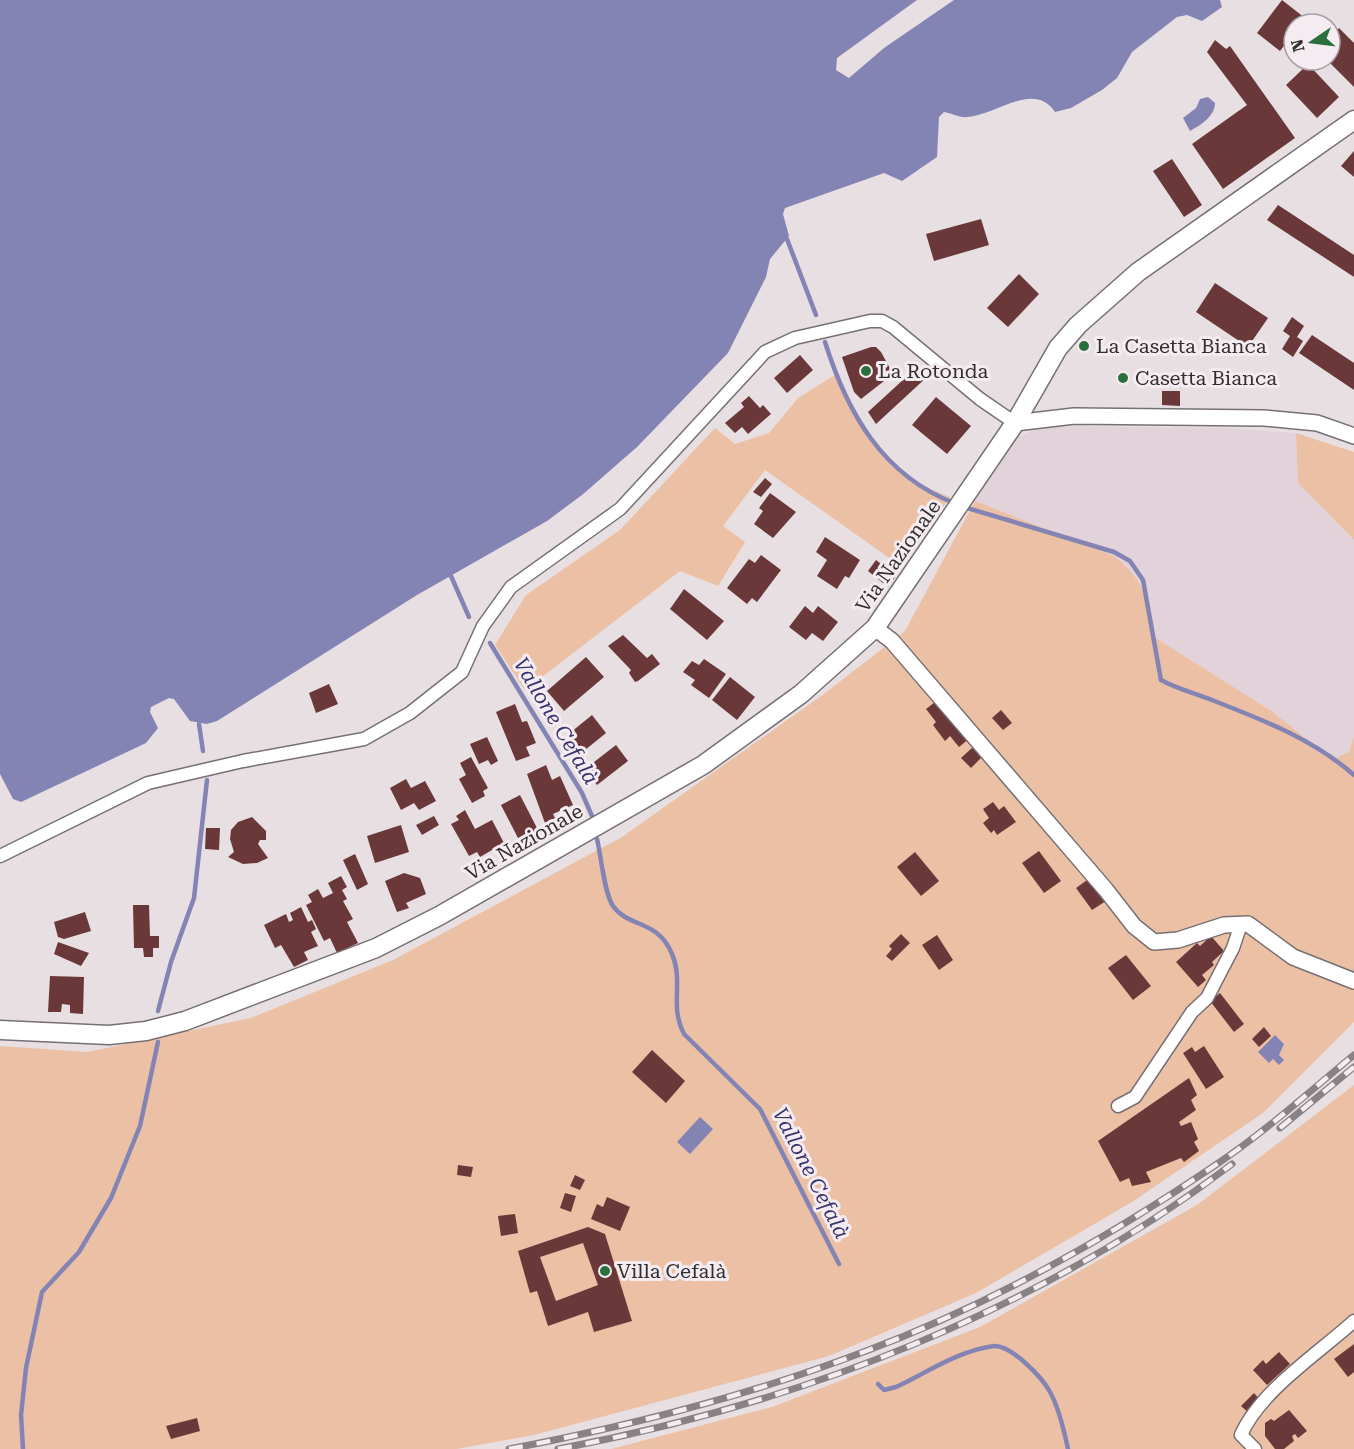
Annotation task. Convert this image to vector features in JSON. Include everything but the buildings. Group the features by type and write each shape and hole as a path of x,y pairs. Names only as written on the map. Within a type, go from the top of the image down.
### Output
{"main road":[{"name":"Via Nazionale","path":"0,1030 109,1035 146,1031 186,1021 376,948 439,916 704,765 801,694 875,628 966,498 1015,423 1058,348 1078,325 1138,272 1354,120"}],"street":[{"path":"0,856 147,783 243,761 364,739 410,713 462,672 483,626 511,587 620,510 765,352 795,338 870,321 882,321 893,327 980,399 1015,423 1074,416 1264,418 1317,423 1350,431"},
{"path":"875,628 892,640 954,710 1134,926 1154,942 1178,940 1224,925 1248,924 1293,957 1354,981"},
{"path":"1118,1106 1135,1097 1192,1012 1207,998 1233,948 1241,924"},
{"path":"1254,1449 1241,1435 1247,1421 1294,1371 1354,1321"}],"shaded area":[{"path":"835,375 854,415 879,450 910,477 950,497 902,567 765,470 723,526 745,542 718,586 680,571 525,690 495,645 526,595 620,530 715,428 735,444 769,433 798,398"},
{"path":"1046,426 1224,428 1296,433 1298,483 1354,540 1354,736 1349,752 1332,761 1273,712 1151,635 1146,594 975,501 1014,438"},
{"path":"1296,433 1354,452 1354,540 1298,483"},
{"path":"975,501 1114,556 1132,574 1143,591 1151,635 1273,712 1332,760 1349,752 1354,736 1354,1022 1263,1113 1132,1202 976,1293 829,1356 534,1435 457,1449 0,1449 0,1046 87,1052 251,1018 393,960 622,837 824,694 905,631"},
{"path":"1354,1085 1354,1449 611,1449 772,1407 980,1327 1197,1205"}],"water":[{"path":"0,0 917,0 837,58 836,70 849,78 884,48 954,0 1220,0 1222,7 1202,21 1187,15 1177,17 1132,52 1117,78 1102,90 1071,108 1055,112 1046,103 1036,99 1025,99 967,117 944,112 939,117 937,157 902,181 884,173 785,208 783,214 789,236 770,259 766,277 728,353 637,447 582,495 547,521 417,595 217,721 207,724 190,721 174,699 169,698 151,707 150,712 158,728 146,743 21,802 13,799 0,774"},
{"path":"1208,97 1215,103 1213,112 1203,123 1190,131 1183,118 1196,108 1200,99"},
{"path":"1275,1035 1284,1044 1279,1055 1284,1060 1279,1065 1273,1059 1269,1063 1258,1052"},
{"path":"700,1117 713,1129 690,1154 677,1142"}],"waterway":[{"path":"787,239 816,315"},
{"path":"825,342 844,393 856,416 887,458 929,491 954,503"},
{"path":"964,507 1114,552 1130,561 1143,580 1161,680 1287,732 1322,751 1354,775"},
{"name":"Vallone Cefalà","path":"451,576 469,617"},
{"name":"Vallone Cefalà","path":"490,643 582,793 592,816"},
{"path":"199,724 203,751"},
{"path":"158,1011 171,962 194,898 207,780"},
{"name":"Vallone Cefalà","path":"597,839 605,883 613,906 619,913 659,935 672,954 677,974 677,1014 684,1034 760,1109 839,1264"},
{"path":"23,1449 21,1415 26,1368 42,1292 79,1252 111,1198 140,1126 158,1042"},
{"name":"Vallone Cefalà","path":"878,1384 884,1390 896,1387 969,1352 981,1348 1001,1347 1017,1356 1046,1386 1059,1412 1068,1449"}],"railway":[{"path":"509,1449 690,1408 779,1382 866,1351 957,1313 1047,1268 1176,1191 1252,1139 1354,1055"},
{"path":"1280,1128 1354,1067"},
{"path":"558,1449 648,1430 737,1406 825,1378 912,1345 996,1307 1078,1265 1157,1217 1232,1164"}],"place":[{"name":"La Casetta Bianca","path":"1084,346"},
{"name":"La Rotonda","path":"866,371"},
{"name":"Casetta Bianca","path":"1123,378"},
{"name":"Villa Cefalà","path":"605,1271"}]}
